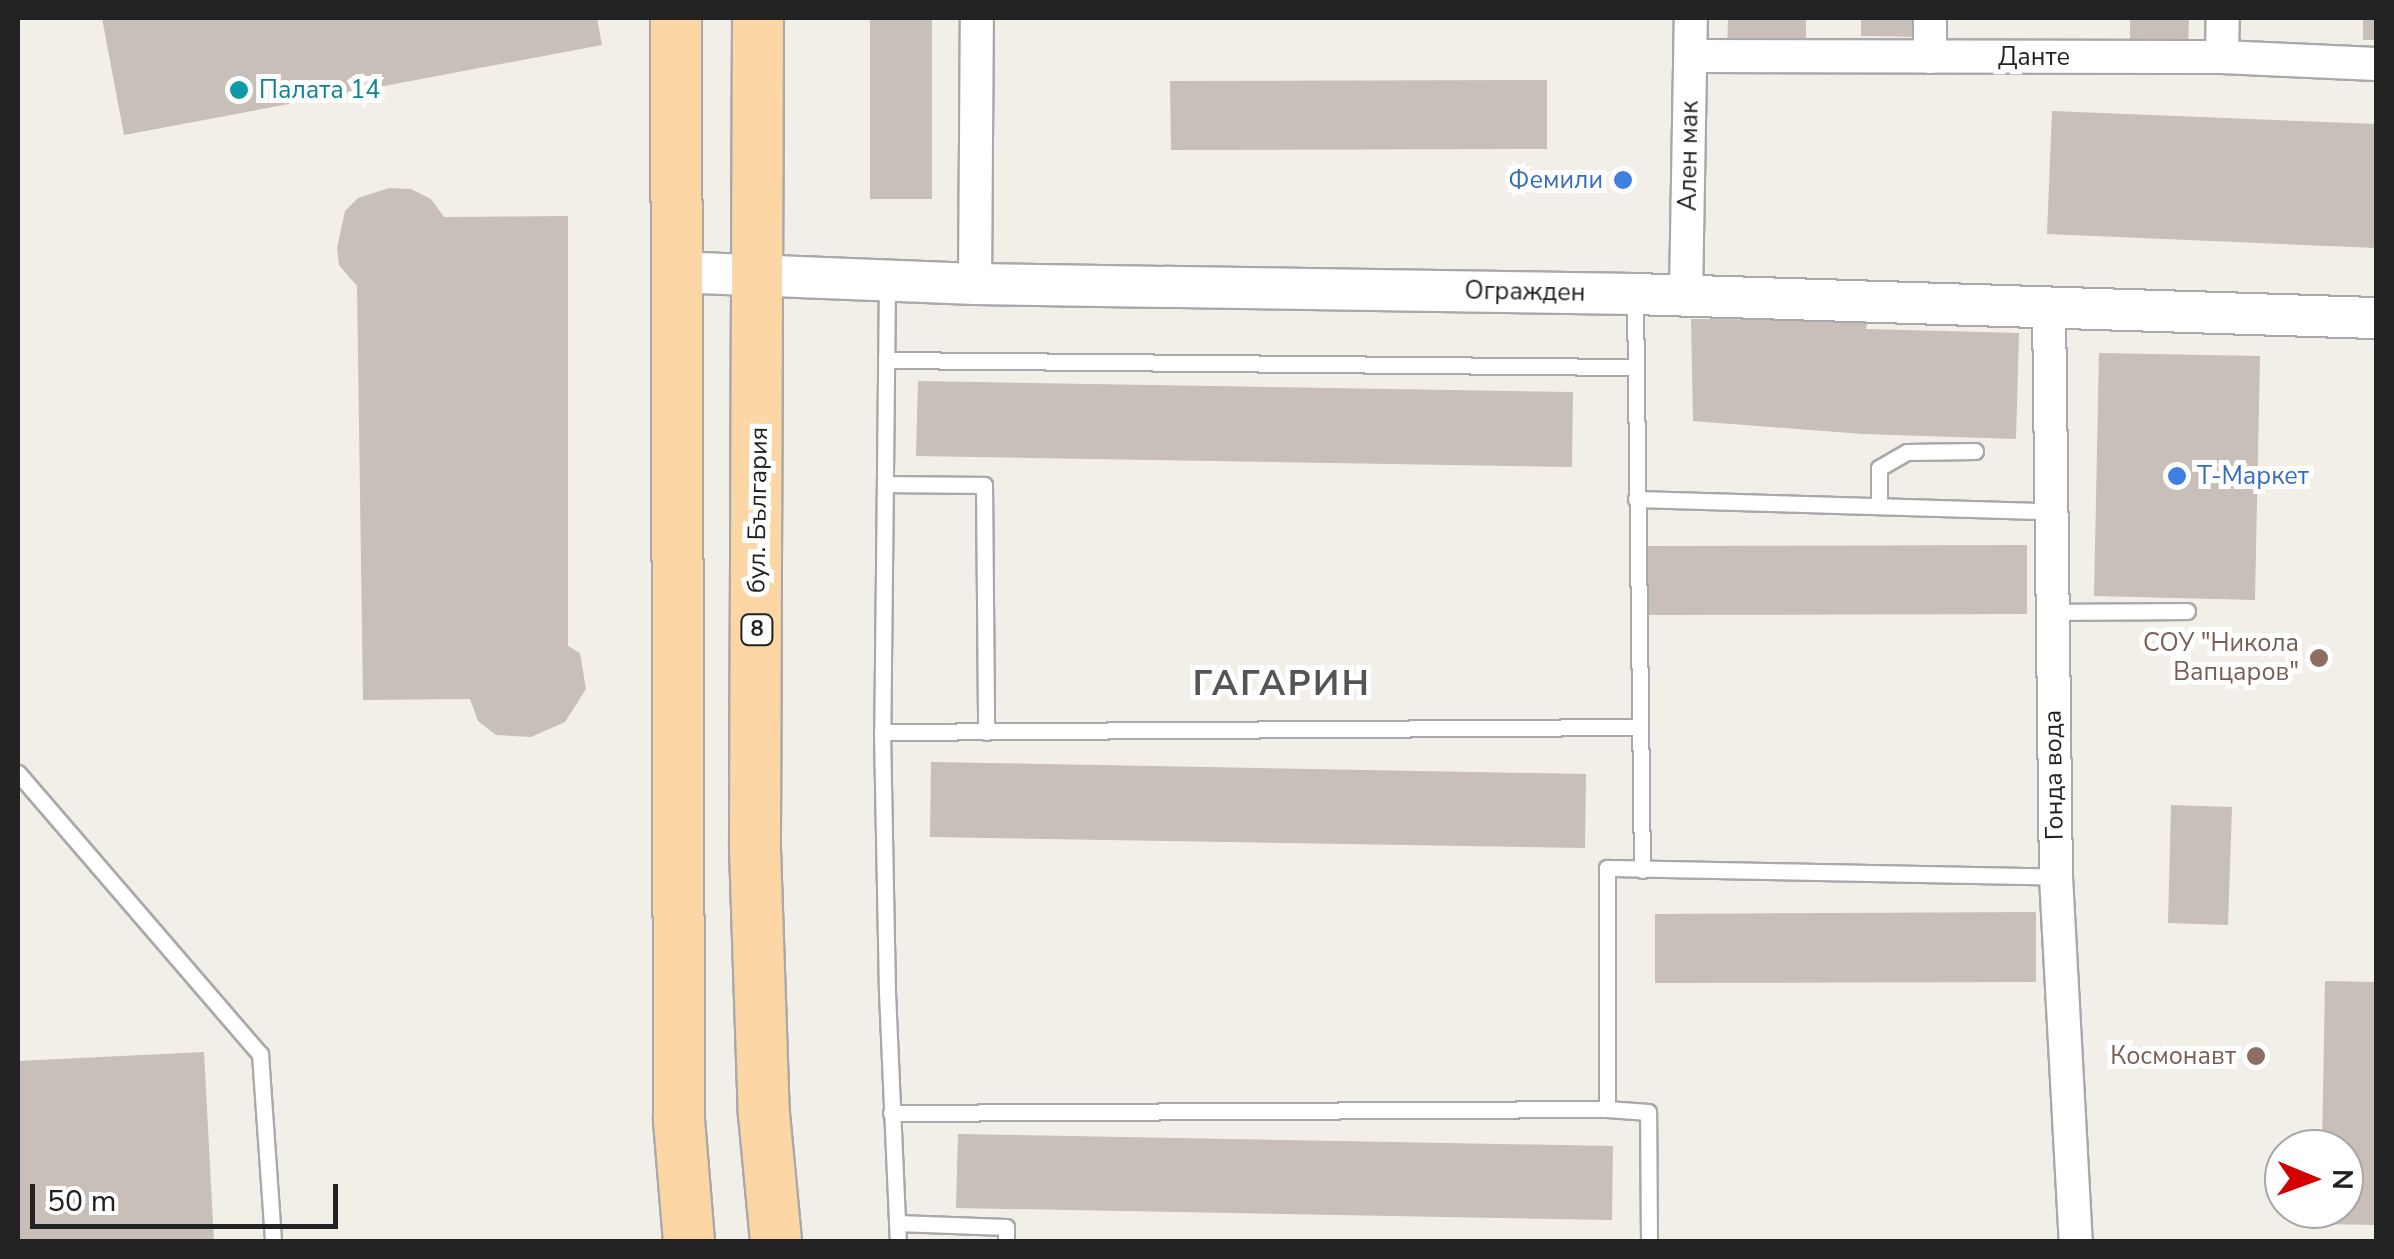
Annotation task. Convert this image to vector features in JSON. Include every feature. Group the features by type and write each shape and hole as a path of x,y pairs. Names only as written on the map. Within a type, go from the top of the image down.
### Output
{"main road":[{"path":"676,18 679,1120 689,1242"},
{"name":"бул. България","path":"758,18 761,275 756,849 764,1114 776,1242"}],"street":[{"path":"975,284 977,18"},
{"name":"Ален мак","path":"1686,295 1691,18"},
{"path":"1930,18 1930,57"},
{"path":"2222,57 2223,18"},
{"name":"Данте","path":"1690,56 2222,57 2376,64"},
{"name":"Огражден","path":"674,272 975,284 1686,295 2376,318"},
{"name":"Гонда вода","path":"2049,307 2048,511 2056,877 2076,1242"}],"lane":[{"path":"888,282 882,732 898,1242"},
{"path":"1635,294 1642,870"},
{"path":"886,360 1634,366"},
{"path":"1879,506 1879,468 1907,452 1975,451"},
{"path":"884,484 984,485 986,732"},
{"path":"1636,498 2048,511"},
{"path":"2050,612 2187,611"},
{"path":"882,732 1640,728"},
{"path":"18,773 260,1054 272,1242"},
{"path":"1608,1109 1608,868 2056,877"},
{"path":"891,1113 1608,1109 1648,1112 1649,1242"},
{"path":"897,1223 1006,1227 1006,1242"}],"building":[{"name":"Палата 14","path":"102,18 597,18 602,45 124,135"},
{"path":"870,18 932,18 932,199 870,199"},
{"path":"1728,18 1806,18 1806,49 1727,49"},
{"path":"1861,18 1920,18 1920,37 1861,36"},
{"path":"2130,18 2189,18 2188,48 2130,48"},
{"path":"2363,18 2376,18 2376,40 2363,40"},
{"path":"1547,80 1547,149 1171,150 1170,81"},
{"path":"2052,111 2376,124 2376,248 2047,234"},
{"path":"389,188 411,189 431,199 444,217 568,216 568,646 580,653 586,689 565,722 531,737 496,735 478,721 470,699 363,700 357,286 339,265 337,248 345,211 358,198"},
{"path":"1691,319 1868,320 1866,329 2019,333 2016,439 1863,434 1693,421"},
{"name":"Т-Маркет","path":"2099,353 2260,356 2255,600 2094,596"},
{"path":"918,381 1573,392 1572,467 916,456"},
{"path":"2027,545 2027,614 1646,615 1646,546"},
{"path":"931,762 1586,774 1585,848 930,837"},
{"path":"2171,805 2232,807 2228,925 2168,923"},
{"path":"2036,912 2036,982 1655,983 1655,914"},
{"path":"2325,981 2376,982 2376,1225 2364,1225 2364,1129 2322,1129"},
{"path":"204,1052 214,1242 18,1242 18,1061"},
{"path":"958,1134 1613,1146 1612,1220 956,1208"}],"place":[{"name":"Палата 14","path":"239,90"},
{"name":"Фемили","path":"1623,180"},
{"name":"Т-Маркет","path":"2177,476"},
{"name":"СОУ \"Никола Вапцаров\"","path":"2319,658"},
{"name":"Космонавт","path":"2256,1056"}],"district":[{"name":"ГАГАРИН","path":"1282,684"}]}
